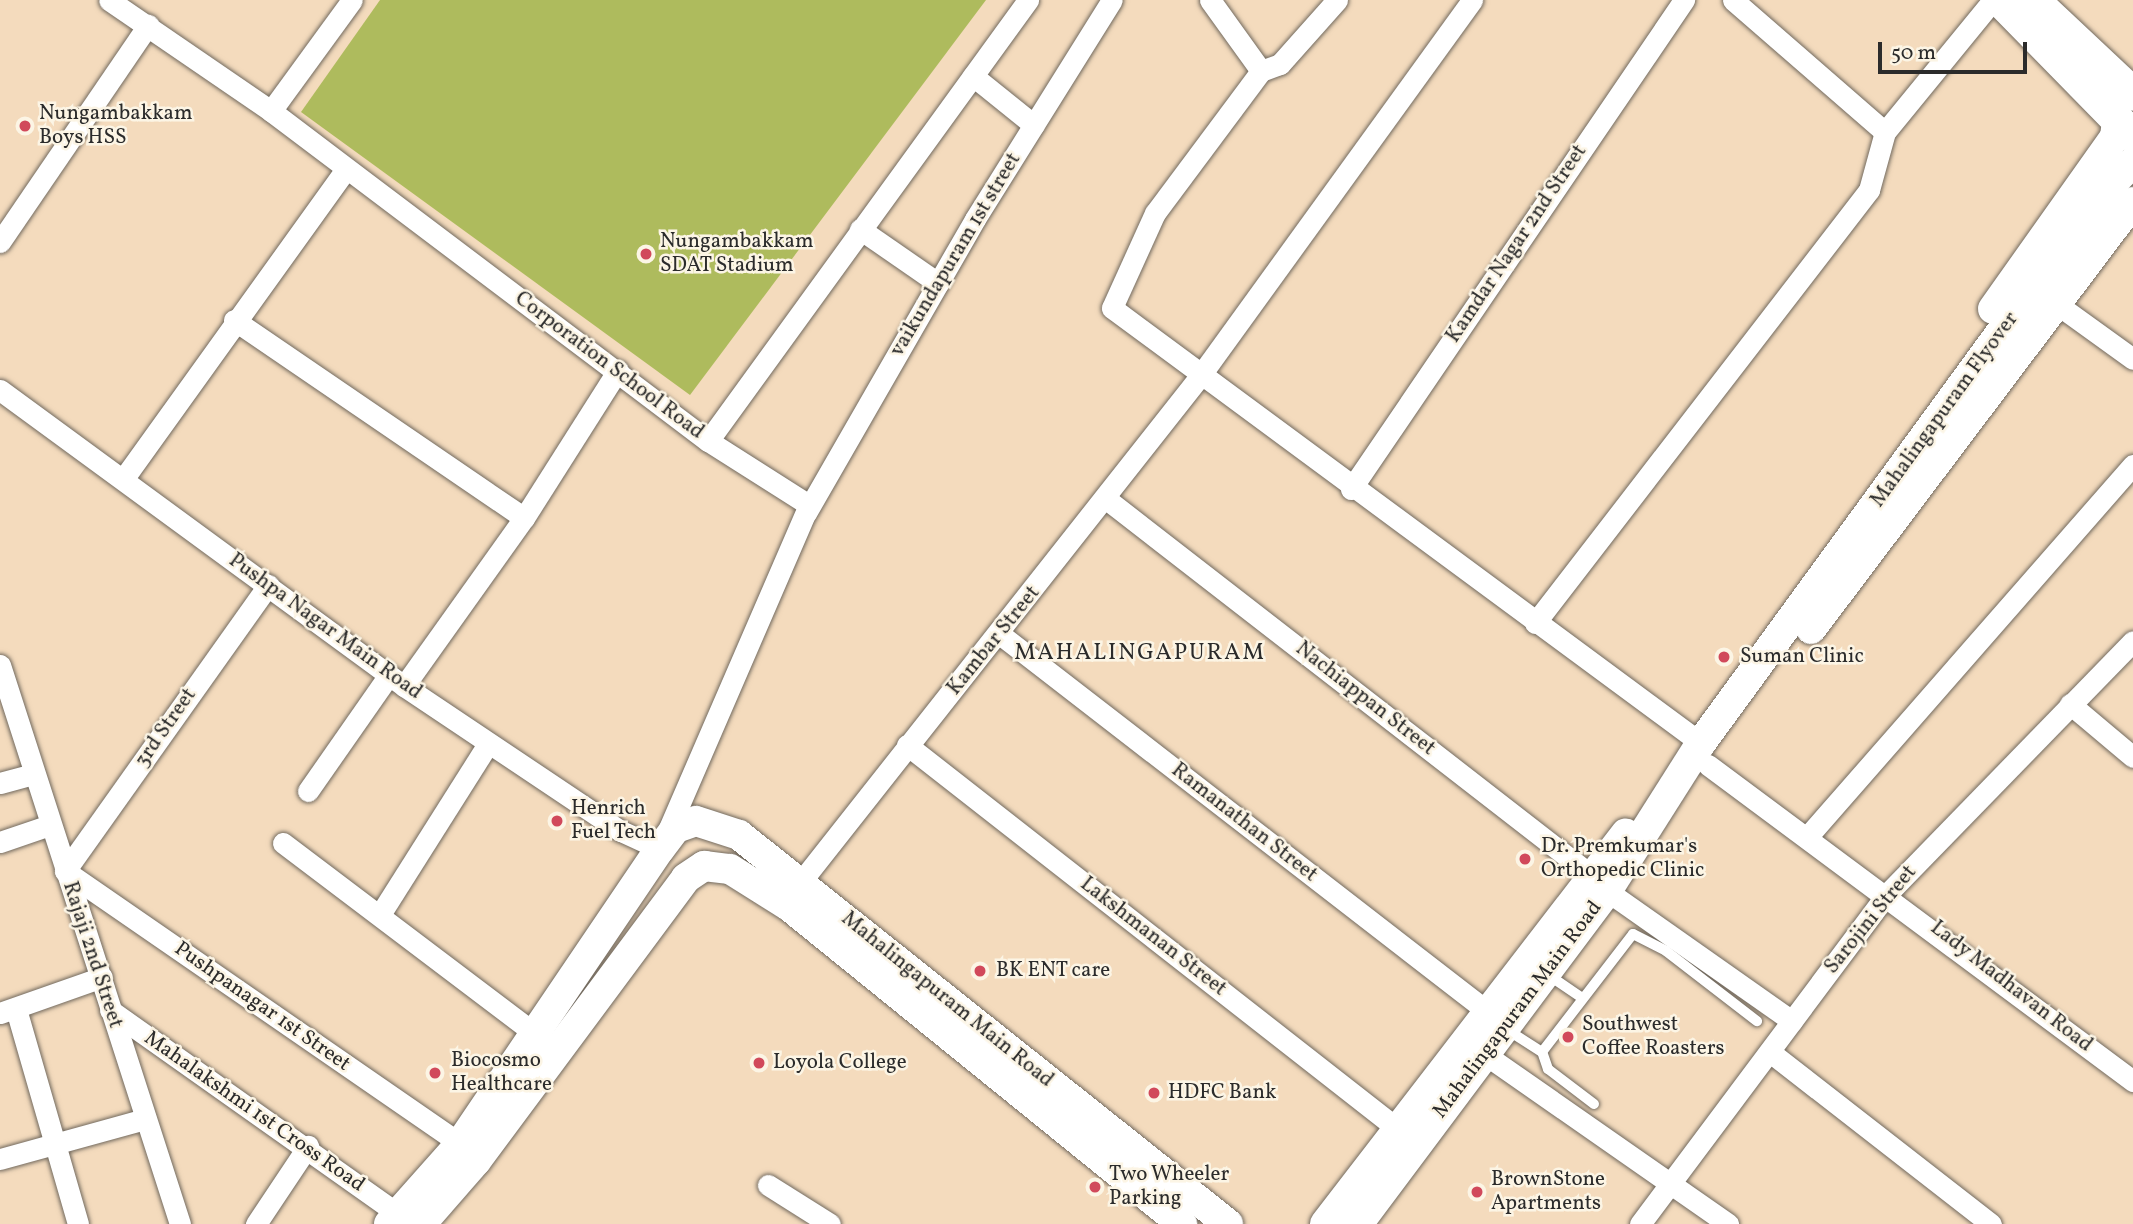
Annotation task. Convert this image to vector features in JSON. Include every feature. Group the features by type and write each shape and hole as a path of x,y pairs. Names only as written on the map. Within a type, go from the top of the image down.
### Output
{"main road":[{"path":"2000,0 2128,117"},
{"path":"2033,0 2128,117"},
{"path":"1761,664 1769,624 2128,117"},
{"name":"Mahalingapuram Flyover","path":"1761,664 2101,195 2133,162"},
{"path":"1701,755 2133,202"},
{"name":"Mahalingapuram Main Road","path":"1357,1224 1475,1048 1599,883 1701,755 1761,664"},
{"name":"Mahalingapuram Main Road","path":"403,1221 460,1143 533,1032 676,828 714,824 1182,1224"},
{"path":"403,1221 476,1161 686,878 660,849"},
{"name":"Mahalingapuram Main Road","path":"686,878 704,866 730,869 792,892 1228,1224"},
{"name":"Mahalingapuram Main Road","path":"1496,1020 1546,973 1599,883"},
{"name":"Mahalingapuram Main Road","path":"1325,1224 1399,1130 1475,1048"}],"street":[{"name":"Corporation School Road","path":"109,0 271,111 618,370 708,442 809,505 806,513"},
{"path":"271,111 352,0"},
{"path":"708,442 1028,0"},
{"name":"vaikundapuram 1st street","path":"806,513 938,284 1112,0"},
{"path":"1210,0 1261,71 1280,64 1337,0"},
{"name":"Kambar Street","path":"792,892 907,745 1001,635 1200,376 1472,0"},
{"name":"Kamdar Nagar 2nd Street","path":"1351,489 1684,0"},
{"path":"1733,0 1885,132"},
{"path":"1535,623 1869,190 1885,132 1993,0"},
{"path":"0,242 148,25"},
{"name":"Lady Madhavan Road","path":"1261,71 1155,213 1112,308 1351,489 1535,623 1701,755 1888,893 2133,1081"},
{"path":"973,76 1034,125"},
{"path":"124,478 234,320 346,169"},
{"path":"860,229 938,284"},
{"path":"2054,302 2133,359"},
{"path":"234,320 524,518"},
{"path":"308,791 524,518 618,370"},
{"name":"Pushpa Nagar Main Road","path":"0,390 488,744 660,849"},
{"path":"1808,836 2133,465"},
{"name":"Nachiappan Street","path":"1105,498 1599,883 1792,1020"},
{"path":"660,849 806,513"},
{"name":"3rd Street","path":"65,871 268,585"},
{"name":"Ramanathan Street","path":"1001,635 1496,1020"},
{"name":"Sarojini Street","path":"1640,1224 1888,893 2133,641"},
{"name":"Rajaji 2nd Street","path":"0,665 6,708 34,774 102,977 142,1120 180,1224"},
{"path":"2070,704 2133,757"},
{"path":"381,913 488,744"},
{"name":"Lakshmanan Street","path":"907,745 1399,1130"},
{"path":"0,783 34,774"},
{"path":"0,842 50,825"},
{"path":"283,843 381,913 533,1032"},
{"name":"Pushpanagar 1st Street","path":"65,871 460,1143"},
{"path":"78,1224 58,1140 8,1011 102,977"},
{"name":"Mahalakshmi 1st Cross Road","path":"110,1010 308,1146 403,1221"},
{"path":"1475,1048 1672,1181 1728,1224"},
{"path":"1770,1052 1991,1224"},
{"path":"0,1159 58,1140 142,1120"},
{"path":"256,1224 308,1146"},
{"path":"768,1185 830,1224"}],"lane":[{"path":"1542,1052 1633,934 1666,951 1757,1021"},
{"path":"1546,973 1582,998"},
{"path":"1496,1020 1542,1052 1548,1069 1594,1104"}],"green space":[{"name":"Nungambakkam SDAT Stadium","path":"380,0 986,0 690,395 301,112"}],"place":[{"name":"Nungambakkam Boys HSS","path":"25,126"},
{"name":"Nungambakkam SDAT Stadium","path":"646,254"},
{"name":"Suman Clinic","path":"1724,657"},
{"name":"Henrich Fuel Tech","path":"557,821"},
{"name":"Dr. Premkumar's Orthopedic Clinic","path":"1525,859"},
{"name":"BK ENT care","path":"980,971"},
{"name":"Southwest Coffee Roasters","path":"1568,1037"},
{"name":"Loyola College","path":"759,1063"},
{"name":"Biocosmo Healthcare","path":"435,1073"},
{"name":"HDFC Bank","path":"1154,1093"},
{"name":"Two Wheeler Parking","path":"1095,1187"},
{"name":"BrownStone Apartments","path":"1477,1192"}],"district":[{"name":"MAHALINGAPURAM","path":"1140,653"}]}
